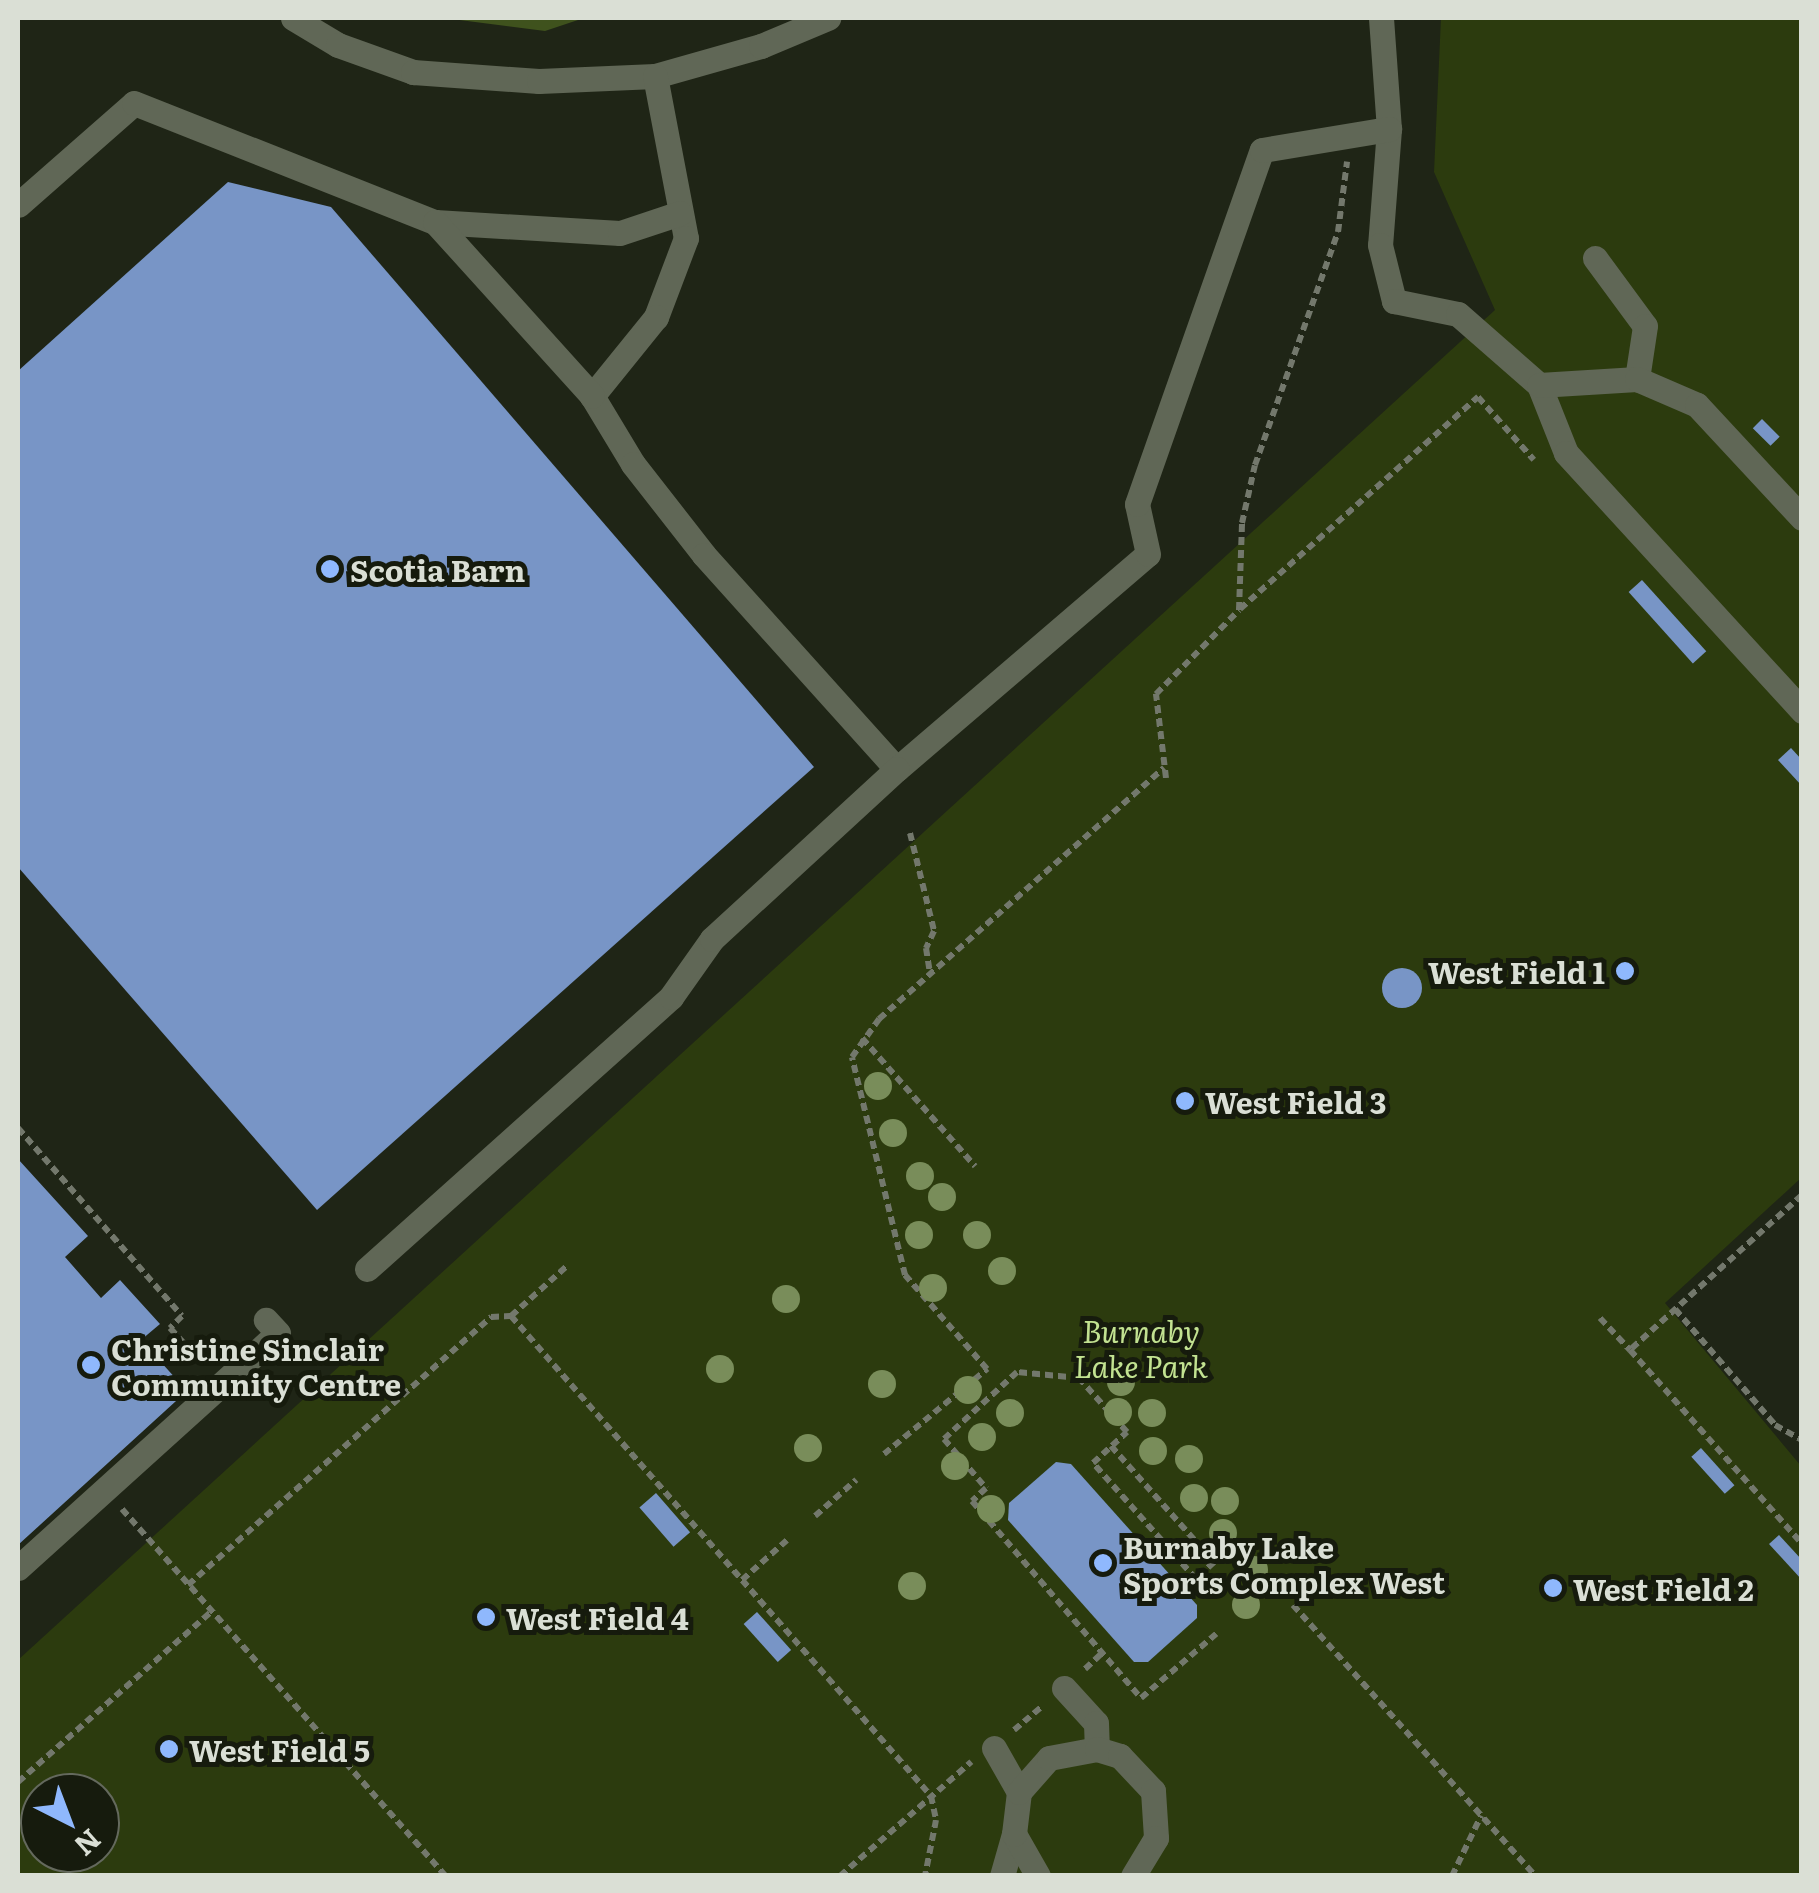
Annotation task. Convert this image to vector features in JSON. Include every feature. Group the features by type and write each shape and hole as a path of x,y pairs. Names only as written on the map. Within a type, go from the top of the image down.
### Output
{"street":[{"path":"293,18 338,45 413,72 539,81 655,76 760,46 828,18"},
{"path":"1381,18 1388,130 1380,245 1394,301 1458,314 1539,385 1566,454 1802,711"},
{"path":"592,396 656,317 686,238 655,76"},
{"path":"18,204 134,103 435,222 620,232 680,214"},
{"path":"367,1269 672,997 712,939 897,769 1148,554 1137,504 1262,150 1388,130"},
{"path":"435,222 592,396 633,464 704,556 897,769"},
{"path":"1595,258 1645,326 1636,379"},
{"path":"1539,385 1636,379 1697,405 1802,518"},
{"path":"18,1568 278,1333 266,1320"},
{"path":"1060,1691 1096,1723 1097,1749"},
{"path":"991,1748 1019,1792"},
{"path":"1002,1876 1014,1834 1019,1792 1049,1758 1097,1749 1120,1756 1152,1791 1156,1838 1136,1874"},
{"path":"1014,1834 1038,1876"}],"path":[{"path":"1239,610 1242,522 1255,465 1338,232 1350,136"},
{"path":"1166,778 1154,704 1160,683 1478,397 1545,472 1566,454"},
{"path":"884,1454 987,1369 905,1275 852,1057 862,1038 930,974 1164,768"},
{"path":"910,833 934,931 926,948 930,974"},
{"path":"862,1038 975,1166"},
{"path":"18,1128 182,1316 170,1328 220,1384"},
{"path":"1630,1350 1802,1195"},
{"path":"188,1585 491,1317 511,1316 568,1266"},
{"path":"1675,1309 1775,1425 1802,1440"},
{"path":"511,1316 931,1796 936,1820 925,1876"},
{"path":"1600,1318 1802,1544"},
{"path":"1112,1446 1214,1562 1196,1579 1093,1463 1127,1432 1080,1378 1017,1372 944,1440 986,1488 972,1501 1142,1698 1216,1634"},
{"path":"815,1516 856,1480"},
{"path":"104,1490 446,1876"},
{"path":"742,1580 788,1540"},
{"path":"1293,1605 1535,1876"},
{"path":"18,1782 212,1611"},
{"path":"840,1876 1060,1691"},
{"path":"1452,1876 1481,1816"}],"green space":[{"path":"444,18 584,18 545,31"},
{"name":"Burnaby Lake Park","path":"1441,18 1801,18 1801,1178 1665,1303 1801,1466 1801,1875 18,1876 18,1660 1495,310 1434,172"}],"building":[{"name":"Scotia Barn","path":"228,182 331,207 814,767 317,1210 18,867 18,371"},
{"path":"1762,419 1780,437 1770,446 1753,428"},
{"path":"1642,580 1706,651 1693,663 1629,592"},
{"path":"1791,748 1802,760 1802,786 1778,760"},
{"path":"1402,968 1416,974 1422,988 1416,1002 1402,1008 1388,1002 1382,988 1388,974"},
{"name":"Christine Sinclair Community Centre","path":"18,1159 88,1236 65,1257 101,1298 120,1280 160,1324 141,1340 187,1391 18,1545"},
{"path":"1701,1448 1734,1485 1725,1494 1691,1457"},
{"name":"Burnaby Lake Sports Complex West","path":"1056,1462 1071,1464 1197,1605 1197,1618 1148,1662 1134,1662 1008,1520 1009,1503"},
{"path":"656,1493 690,1532 674,1547 639,1507"},
{"path":"1779,1535 1802,1560 1802,1580 1769,1544"},
{"path":"757,1612 791,1650 778,1662 744,1624"}],"place":[{"name":"Scotia Barn","path":"330,569"},
{"name":"West Field 1","path":"1625,971"},
{"name":"West Field 3","path":"1185,1101"},
{"name":"Christine Sinclair Community Centre","path":"91,1365"},
{"name":"Burnaby Lake Sports Complex West","path":"1103,1563"},
{"name":"West Field 2","path":"1553,1588"},
{"name":"West Field 4","path":"486,1617"},
{"name":"West Field 5","path":"169,1749"}]}
